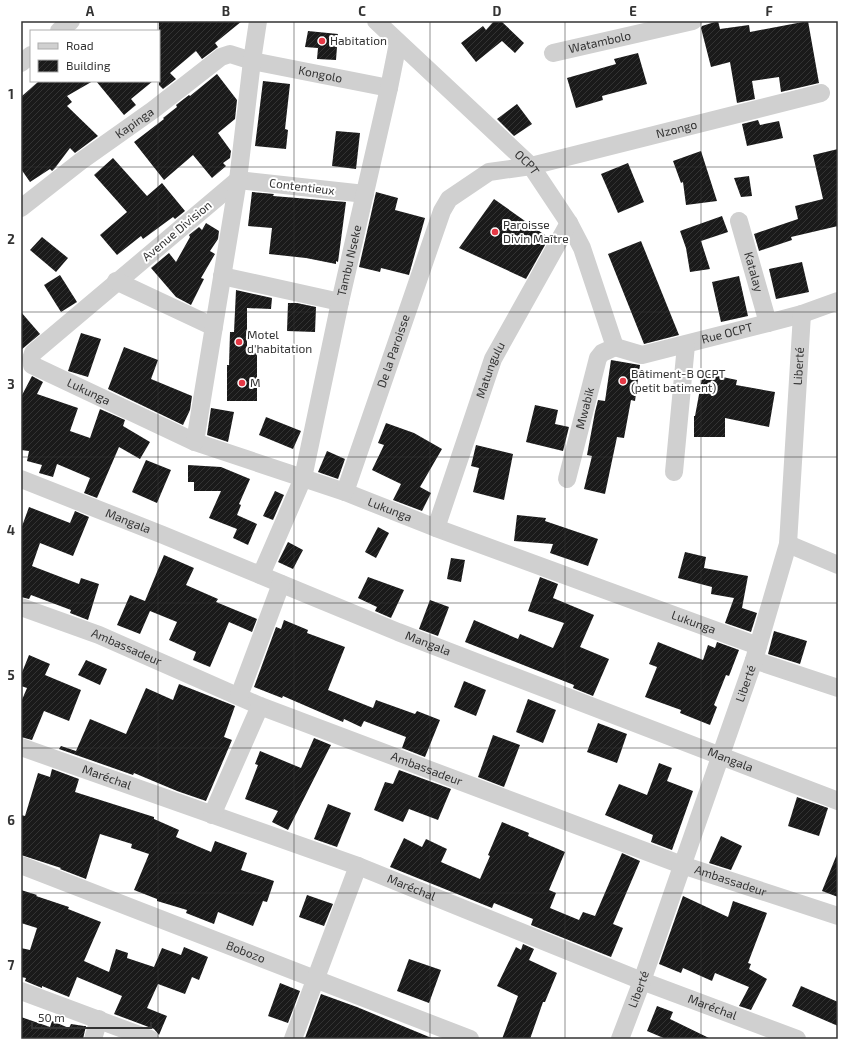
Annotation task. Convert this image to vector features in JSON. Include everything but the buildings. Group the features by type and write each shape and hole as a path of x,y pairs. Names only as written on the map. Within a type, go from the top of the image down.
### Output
{"street":[{"path":"61,30 72,21"},
{"path":"195,442 238,180 258,21"},
{"name":"OCPT","path":"376,21 531,166 569,223 582,248 615,347"},
{"name":"Watambolo","path":"554,53 693,21"},
{"name":"Tambu Nseke","path":"261,575 303,478 340,302 398,43"},
{"name":"Kapinga","path":"21,208 81,161 153,110 221,57 230,54 252,61"},
{"path":"21,63 30,56"},
{"name":"Kongolo","path":"252,61 389,88"},
{"name":"Nzongo","path":"442,210 449,199 489,172 531,166 821,93"},
{"name":"Contentieux","path":"238,180 365,194"},
{"name":"Avenue Division","path":"31,359 33,353 238,180"},
{"name":"De la Paroisse","path":"345,492 442,210"},
{"name":"Katalay","path":"739,220 768,323"},
{"name":"Matungulu","path":"436,528 493,359 569,223"},
{"path":"222,276 340,302"},
{"path":"116,282 214,327"},
{"name":"Rue OCPT","path":"615,347 642,355 802,314 838,301"},
{"name":"Liberté","path":"620,1039 642,981 756,653 788,544 802,314"},
{"path":"674,472 686,344"},
{"name":"Mwabik","path":"567,479 598,358 602,353 615,347"},
{"name":"Lukunga","path":"31,359 32,364 195,442 345,492 756,653 838,688"},
{"name":"Mangala","path":"21,481 261,575 391,629 838,802"},
{"path":"788,544 838,565"},
{"path":"239,696 281,584"},
{"name":"Ambassadeur","path":"21,607 98,635 260,706 682,865 838,916"},
{"path":"212,815 260,706"},
{"name":"Maréchal","path":"21,747 358,866 642,981 798,1039"},
{"name":"Bobozo","path":"21,865 470,1039"},
{"path":"293,1039 358,866"},
{"path":"21,991 150,1039"},
{"path":"92,1039 99,1019"}],"place":[{"name":"Habitation","path":"322,41"},
{"name":"Paroisse Divin Maître","path":"495,232"},
{"name":"Motel d'habitation","path":"239,342"},
{"name":"Bâtiment-B OCPT (petit batiment)","path":"623,381"},
{"name":"M","path":"242,383"}]}
